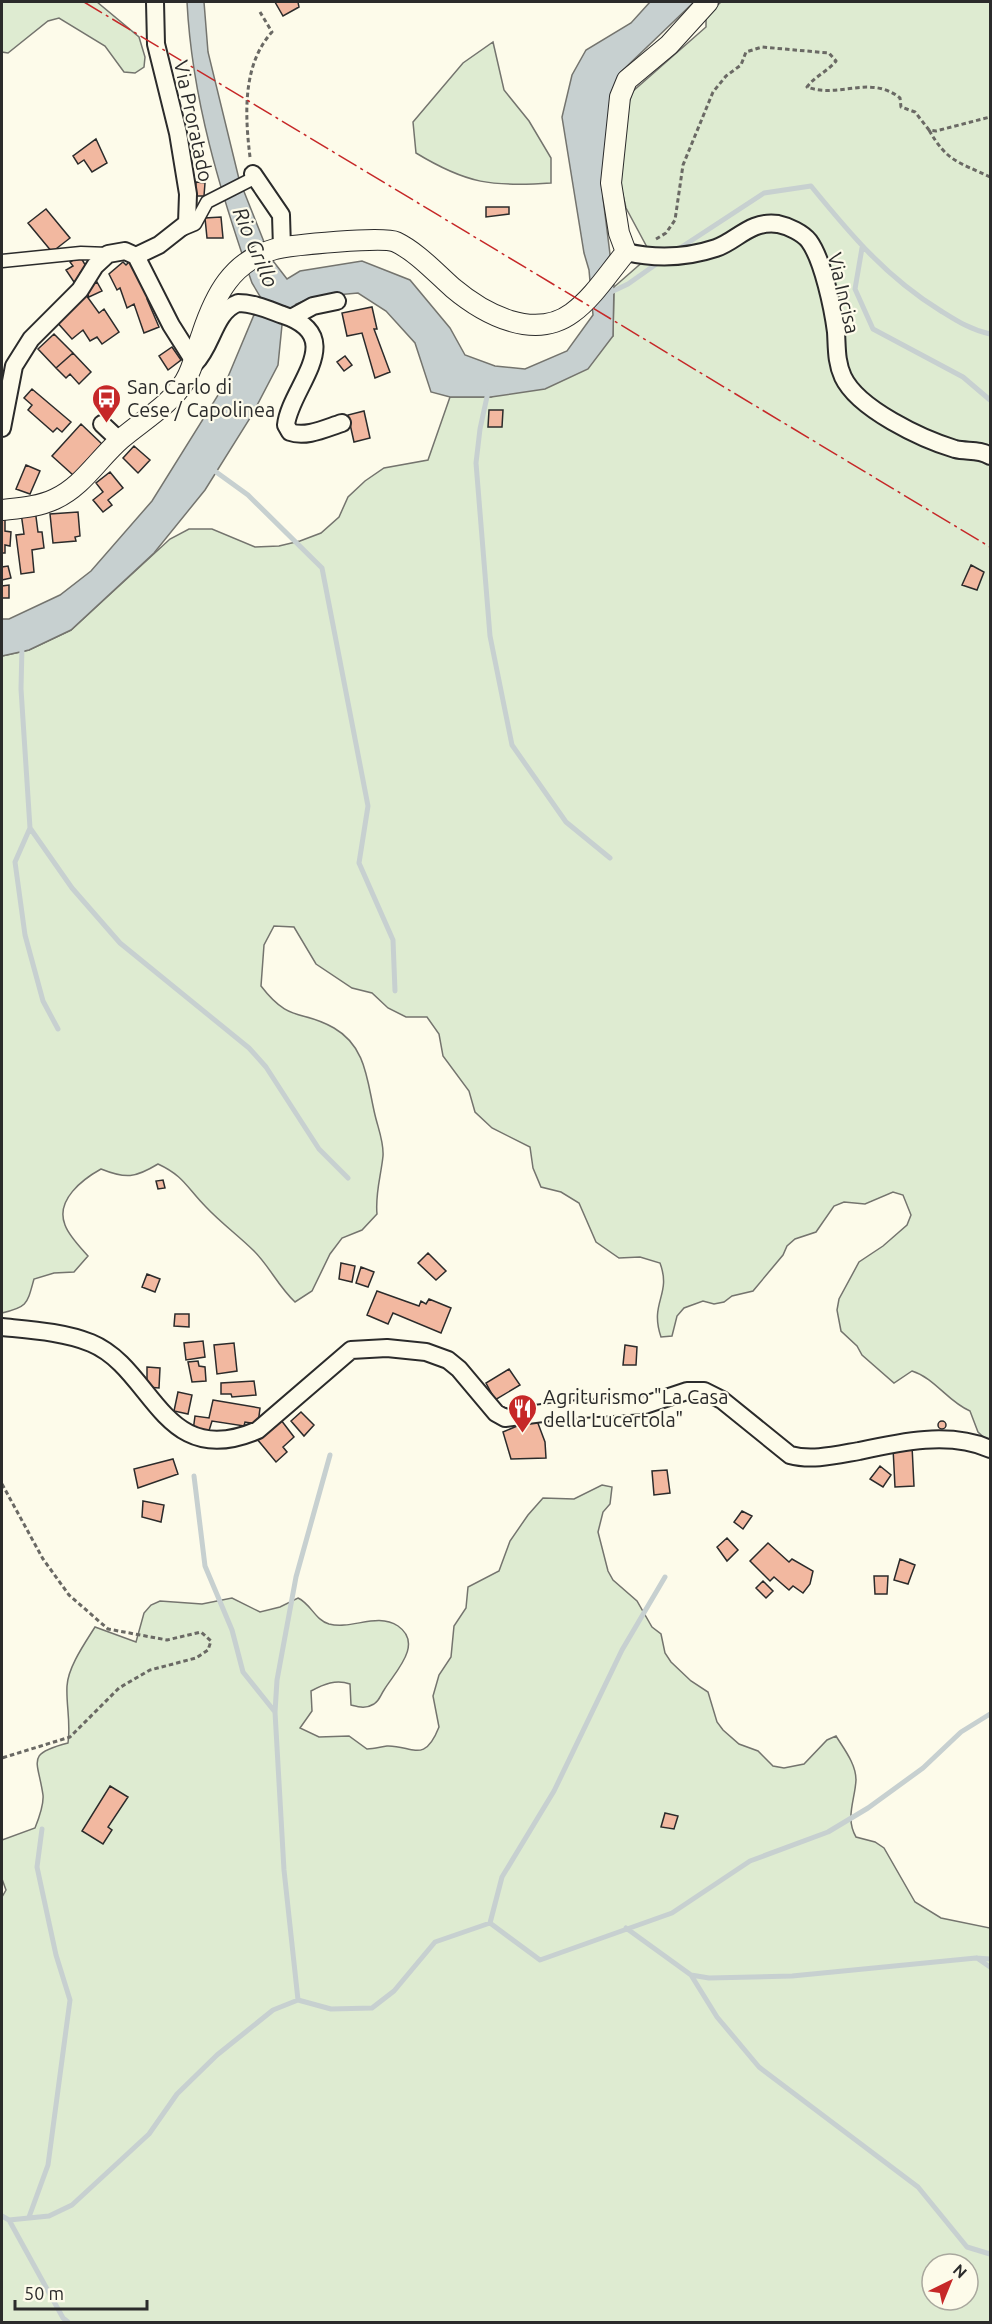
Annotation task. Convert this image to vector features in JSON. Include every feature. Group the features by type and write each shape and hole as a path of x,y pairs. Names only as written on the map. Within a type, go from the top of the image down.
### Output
{"street":[{"name":"Via Proratado","path":"155,2 156,44 178,133 188,194 187,223 183,229"},
{"path":"195,363 201,335 215,302 230,276 242,263 278,249 386,238 409,250 464,297 489,314 515,323 535,323 554,321 575,311 621,258 611,183 620,97 627,80 669,45 708,2"},
{"path":"136,256 159,245 183,229 190,229 207,201 252,178 281,215 278,249"},
{"name":"Via Incisa","path":"621,258 654,258 718,248 754,227 777,224 795,230 808,240 817,256 836,333 836,350 843,378 881,416 956,449 986,453 990,456"},
{"path":"2,261 124,251 136,256 171,325 195,363"},
{"path":"2,428 6,386 14,366 31,339 74,296 95,266 108,254"},
{"path":"291,318 313,306 337,302"},
{"path":"2,510 30,507 56,499 76,487 119,440 184,383 207,347 224,311 238,303 246,303 291,318 308,330 313,340 314,357 286,425 290,432 309,434 342,423"},
{"path":"102,424 119,440"},
{"path":"2,1327 51,1333 92,1343 117,1360 152,1404 191,1436 219,1439 244,1436 273,1419 351,1350 387,1348 426,1352 448,1360 496,1413 505,1418 565,1410 645,1405 694,1390 704,1390 722,1400 790,1455 804,1459 840,1455 905,1441 965,1440 990,1449"}],"path":[{"path":"252,178 246,112 255,60 272,33 260,12"},
{"path":"621,258 666,233 675,220 683,165 713,92 726,76 741,65 746,52 762,47 829,53 836,61 826,72 813,78 807,87 818,91 873,86 889,89 900,98 901,107 915,112 939,147 954,161 990,177"},
{"path":"929,130 936,131 990,117"},
{"path":"2,1484 44,1559 69,1595 108,1629 167,1640 201,1632 211,1641 208,1650 196,1658 150,1670 119,1688 70,1737 2,1758"}],"green space":[{"path":"2,2 97,2 139,37 145,57 144,67 135,73 124,72 105,46 59,18 48,21 8,53 2,52"},
{"path":"721,2 990,2 990,1443 978,1432 970,1411 955,1402 928,1379 912,1371 894,1383 862,1355 857,1346 841,1331 837,1310 839,1299 859,1262 883,1246 907,1225 911,1215 903,1195 893,1192 865,1204 844,1202 834,1206 816,1232 795,1239 787,1246 783,1255 753,1291 732,1296 724,1302 714,1304 703,1301 684,1308 677,1316 672,1336 661,1337 657,1315 664,1283 660,1263 640,1257 619,1258 596,1242 579,1203 561,1192 541,1187 533,1168 530,1147 492,1128 475,1112 469,1091 443,1056 439,1034 427,1017 406,1017 388,1008 372,993 352,988 316,964 294,927 274,926 264,945 261,986 271,998 288,1011 323,1022 334,1028 345,1036 359,1055 364,1066 383,1146 377,1214 362,1230 342,1238 330,1254 312,1291 295,1302 254,1251 212,1213 174,1173 158,1164 130,1176 101,1169 86,1178 72,1191 64,1207 65,1225 88,1256 74,1272 54,1273 34,1279 25,1303 17,1309 2,1313 2,656 29,650 71,630 170,539 189,529 212,529 255,547 279,546 321,533 339,517 348,497 384,468 428,460 450,397 491,397 613,336 614,287 654,252 648,249 626,208 619,178 621,131 632,92 706,27 706,16"},
{"path":"493,42 504,90 529,121 551,158 551,183 512,184 480,181 450,171 416,153 413,122 463,63"},
{"path":"602,1485 612,1487 610,1504 603,1512 598,1532 608,1571 613,1580 637,1601 652,1627 661,1634 665,1653 671,1662 691,1681 708,1692 717,1722 723,1730 739,1744 758,1751 773,1766 784,1768 804,1764 827,1740 836,1736 854,1768 856,1780 851,1823 856,1837 875,1842 884,1848 915,1902 941,1918 990,1928 990,2322 2,2322 2,1897 6,1890 2,1879 2,1840 35,1828 43,1799 38,1760 45,1751 68,1743 68,1679 78,1655 95,1627 136,1642 144,1613 151,1605 160,1601 202,1604 232,1598 260,1612 280,1607 298,1598 320,1619 329,1624 390,1622 405,1633 408,1649 400,1667 378,1701 365,1707 351,1705 350,1684 335,1682 325,1684 311,1691 312,1711 300,1728 319,1737 349,1736 367,1749 396,1746 423,1749 428,1746 439,1727 433,1696 439,1675 451,1657 454,1626 466,1608 468,1587 499,1571 510,1541 543,1498 574,1499"}],"water":[{"name":"Rio Grillo","path":"187,2 204,2 208,52 239,179 270,257 287,279 300,271 362,261 410,280 450,328 465,355 495,366 525,369 567,351 593,315 589,270 584,253 562,117 572,75 586,50 631,23 650,2 694,2 621,72 614,94 605,148 603,198 614,286 613,336 588,369 545,389 491,397 450,397 431,392 415,343 386,311 358,293 314,297 296,304 282,325 278,365 252,415 205,490 154,553 71,630 29,650 2,656 2,619 9,619 60,595 91,571 152,501 225,384 261,298 252,283 240,248 209,144 195,74"}],"building":[{"path":"275,2 298,2 299,7 283,16"},
{"path":"96,139 107,163 92,172 84,160 78,164 73,156"},
{"path":"196,182 205,183 204,196 195,196"},
{"path":"486,207 509,207 509,214 486,217"},
{"path":"46,209 70,238 52,252 28,223"},
{"path":"221,217 223,238 207,238 205,218"},
{"path":"80,256 87,268 80,273 83,277 74,282 66,270 73,266 70,262"},
{"path":"131,260 152,297 147,299 159,327 144,333 134,304 127,308 120,288 117,290 109,274 123,262 126,265"},
{"path":"97,282 102,291 89,297 85,288"},
{"path":"86,295 99,313 104,309 119,332 102,344 97,337 90,341 83,330 72,339 56,321"},
{"path":"372,307 377,329 374,329 390,372 375,378 362,333 347,336 342,313"},
{"path":"54,334 73,353 56,368 38,349"},
{"path":"172,347 181,360 168,370 159,356"},
{"path":"73,353 91,372 79,384 70,374 66,378 56,368"},
{"path":"345,356 352,365 344,371 337,362"},
{"path":"32,389 71,422 62,432 57,428 53,432 28,410 32,405 24,398"},
{"path":"489,410 503,410 502,427 488,427"},
{"path":"364,411 370,438 354,442 348,415"},
{"path":"81,424 102,444 73,475 52,456"},
{"path":"134,446 150,460 138,473 123,458"},
{"path":"26,465 40,471 30,494 16,489"},
{"path":"110,472 123,488 108,500 112,505 103,512 93,500 103,492 96,483"},
{"path":"35,509 38,532 42,532 44,548 32,550 34,572 21,574 16,535 24,534 21,513"},
{"path":"78,512 80,536 75,537 76,541 53,543 50,514"},
{"path":"2,514 5,514 5,531 11,532 10,546 5,545 5,553 2,553"},
{"path":"971,565 984,572 977,590 962,585"},
{"path":"8,566 11,578 2,580 2,567"},
{"path":"9,585 9,598 2,598 2,586"},
{"path":"163,1180 165,1188 158,1189 156,1181"},
{"path":"428,1253 446,1271 436,1280 418,1263"},
{"path":"341,1263 355,1266 352,1282 339,1279"},
{"path":"361,1267 374,1272 368,1287 356,1283"},
{"path":"147,1274 160,1279 155,1292 142,1287"},
{"path":"377,1291 419,1306 421,1301 426,1304 429,1299 451,1308 441,1333 393,1313 388,1324 367,1315"},
{"path":"175,1314 189,1314 189,1327 174,1326"},
{"path":"203,1341 205,1357 186,1360 184,1343"},
{"path":"234,1343 237,1371 217,1374 214,1345"},
{"path":"625,1345 637,1347 636,1365 623,1365"},
{"path":"198,1361 199,1366 205,1367 206,1381 192,1382 188,1362"},
{"path":"147,1367 160,1368 159,1388 147,1387"},
{"path":"509,1369 520,1385 495,1400 486,1383"},
{"path":"254,1381 256,1395 232,1397 231,1394 221,1394 221,1383"},
{"path":"178,1392 192,1395 188,1414 174,1411"},
{"path":"213,1400 260,1408 258,1424 245,1422 244,1426 212,1421 208,1434 193,1431 195,1416 209,1418"},
{"path":"301,1412 314,1425 304,1436 291,1421"},
{"path":"536,1418 545,1442 546,1458 511,1459 503,1432"},
{"path":"281,1420 294,1437 283,1447 287,1452 276,1462 257,1439"},
{"path":"942,1421 946,1425 942,1429 938,1425"},
{"path":"912,1446 914,1486 895,1487 893,1448"},
{"path":"173,1459 178,1474 138,1488 134,1469"},
{"path":"880,1466 891,1475 883,1487 870,1479"},
{"path":"667,1470 670,1493 654,1495 652,1471"},
{"path":"143,1501 164,1505 161,1522 142,1517"},
{"path":"742,1511 752,1516 743,1529 734,1522"},
{"path":"727,1538 738,1550 727,1561 717,1547"},
{"path":"768,1543 789,1562 792,1559 813,1571 810,1584 803,1593 793,1586 789,1590 774,1577 770,1581 750,1561"},
{"path":"900,1559 915,1565 908,1584 894,1580"},
{"path":"874,1576 888,1576 887,1594 875,1594"},
{"path":"763,1581 773,1591 766,1598 756,1588"},
{"path":"110,1786 128,1797 108,1827 112,1830 103,1844 82,1831"},
{"path":"665,1813 678,1816 674,1829 661,1827"}],"waterway":[{"path":"677,250 764,193 811,186 870,254 903,284 959,322 990,334"},
{"path":"862,248 855,289 873,329 963,377 990,400"},
{"path":"609,293 628,284 662,260"},
{"path":"488,392 476,463 490,636 512,745 566,822 610,858"},
{"path":"212,469 248,495 322,568 368,806 359,863 393,940 395,991"},
{"path":"22,646 21,689 30,828 72,888 120,943 249,1048 266,1067 319,1149 348,1178"},
{"path":"30,828 15,862 25,935 43,1001 58,1029"},
{"path":"298,2000 284,1870 275,1712 277,1680 296,1577 330,1455"},
{"path":"194,1476 205,1566 232,1630 243,1672 275,1712"},
{"path":"490,1923 502,1877 554,1791 622,1650 665,1577"},
{"path":"9,2220 49,2216 72,2205 149,2134 177,2094 217,2055 273,2010 298,2000 331,2009 372,2008 394,1991 435,1942 490,1923 540,1960 672,1913 750,1861 828,1832 868,1808 923,1768 961,1732 990,1714"},
{"path":"29,2217 48,2165 70,2000 56,1955 37,1867 42,1829"},
{"path":"626,1928 691,1975 717,2017 759,2067 918,2187 967,2247 990,2254"},
{"path":"691,1975 709,1978 792,1976 976,1958 990,1959"},
{"path":"977,1958 990,1967"},
{"path":"2,2216 9,2220 63,2318 68,2322"}],"power":[{"path":"84,2 990,547"}],"place":[{"name":"San Carlo di Cese / Capolinea","path":"106,424"},
{"name":"Agriturismo \"La Casa della Lucertola\"","path":"522,1434"}]}
